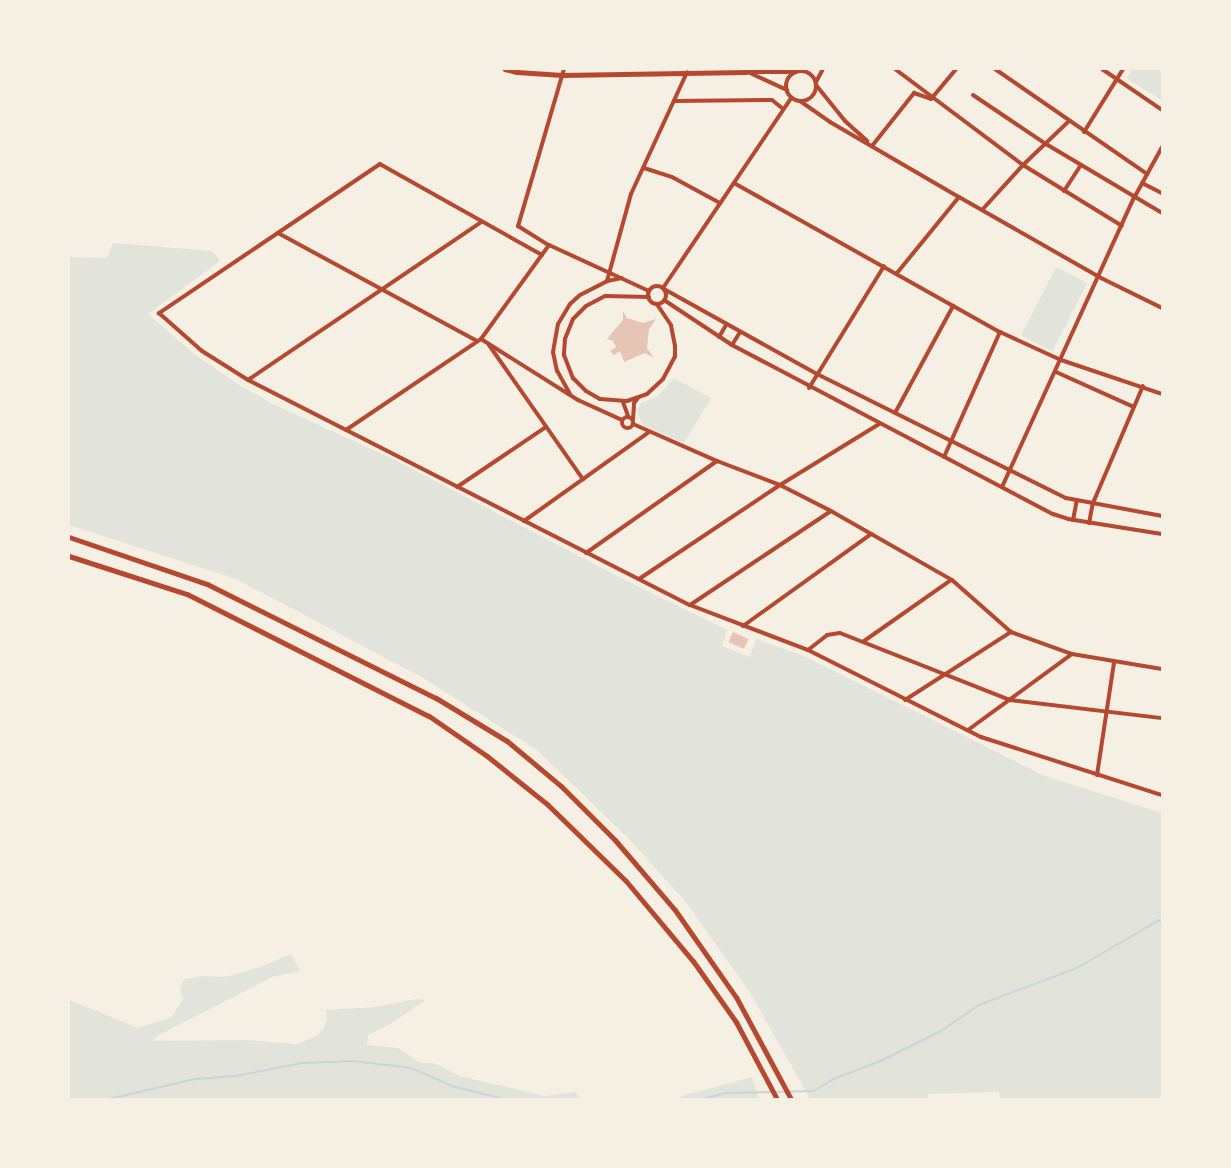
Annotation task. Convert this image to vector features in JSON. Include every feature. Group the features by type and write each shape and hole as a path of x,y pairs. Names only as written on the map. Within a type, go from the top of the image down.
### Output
{"main road":[{"path":"69,537 207,584 436,698 507,741 561,786 592,817 675,910 736,997 791,1099"},
{"path":"69,556 188,594 429,716 487,756 547,804 626,881 699,970 736,1022 777,1099"}],"street":[{"path":"505,69 517,72 799,71 810,74 845,121 872,146"},
{"path":"800,101 812,97 823,69"},
{"path":"895,69 931,99 1023,165 1122,226"},
{"path":"931,99 956,69"},
{"path":"995,69 1068,122 1147,174"},
{"path":"1102,69 1162,110"},
{"path":"1084,132 1123,69"},
{"path":"787,90 788,79 799,71"},
{"path":"563,72 518,226 549,245 622,278 649,294 671,325 675,356 656,386 634,403 633,422"},
{"path":"607,281 631,194 687,72"},
{"path":"746,72 787,90 792,98 830,122 959,197 1099,277 1162,308"},
{"path":"872,146 914,93 931,99"},
{"path":"973,95 1046,144 1162,213"},
{"path":"664,300 663,289 792,98"},
{"path":"674,101 772,100 783,109"},
{"path":"982,210 1023,165 1068,122"},
{"path":"1002,487 1134,198 1162,147"},
{"path":"542,255 380,164 159,313 202,351 248,380 690,605 808,650 904,701 1003,745 1162,795"},
{"path":"1064,191 1081,165"},
{"path":"644,168 672,177 720,203"},
{"path":"734,183 1000,332 1061,360 1162,394"},
{"path":"1142,183 1162,193"},
{"path":"897,273 959,197"},
{"path":"248,380 481,222"},
{"path":"278,233 381,290 489,345 572,397 622,420 626,427 633,422"},
{"path":"346,430 479,340 549,245"},
{"path":"809,387 884,266"},
{"path":"572,397 557,371 553,352 558,324 575,300 607,281 622,278"},
{"path":"638,398 622,401 600,399 578,384 567,364 565,339 573,319 593,301 612,295 649,294 656,286 817,374 1066,498 1162,516"},
{"path":"657,304 664,300"},
{"path":"664,300 732,345 1053,514 1089,523 1162,534"},
{"path":"895,412 954,306"},
{"path":"719,337 726,325"},
{"path":"732,345 740,332"},
{"path":"944,457 1000,332"},
{"path":"489,345 583,479"},
{"path":"1056,372 1134,407"},
{"path":"1089,523 1093,503 1143,386"},
{"path":"622,401 627,409 627,416 648,433 780,485 831,511 952,580 1011,632 1072,654 1162,669"},
{"path":"622,420 627,416"},
{"path":"639,579 780,485 880,424"},
{"path":"457,487 546,427"},
{"path":"524,521 648,433"},
{"path":"586,553 717,461"},
{"path":"1073,520 1077,500"},
{"path":"690,605 831,511"},
{"path":"742,626 871,534"},
{"path":"863,641 952,580"},
{"path":"904,701 1011,632"},
{"path":"808,650 834,633 863,641 1010,700 1162,718"},
{"path":"968,730 1072,654"},
{"path":"1096,775 1114,662"}],"shaded area":[{"path":"1132,69 1162,69 1162,100 1127,79"},
{"path":"113,243 212,251 220,261 148,314 193,353 239,385 273,404 393,459 625,580 727,630 722,646 750,657 756,639 804,656 1045,776 1162,813 1162,1099 1000,1099 999,1092 928,1094 928,1099 810,1099 751,994 685,901 629,839 537,750 425,679 236,579 69,525 69,257 107,258"},
{"path":"1056,267 1087,283 1052,351 1021,336"},
{"path":"674,378 711,398 684,443 643,425 637,412 641,403 658,396"},
{"path":"291,954 300,971 272,977 159,1035 152,1041 246,1040 297,1044 316,1036 323,1029 327,1020 326,1010 376,1007 416,999 425,1000 394,1022 368,1035 367,1045 398,1048 420,1063 434,1063 460,1076 545,1096 575,1092 581,1099 69,1099 69,1000 138,1028 172,1017 183,999 180,989 184,979 204,976 225,977 260,967"},
{"path":"752,1077 759,1099 675,1099 682,1096"}],"building":[{"path":"623,311 627,318 643,323 656,319 649,329 647,348 654,358 645,353 624,362 620,351 614,355 610,351 616,347 613,341 607,339 623,320"},
{"path":"733,632 749,639 744,649 729,642"}],"waterway":[{"path":"703,1099 726,1093 814,1091 833,1079 881,1061 941,1031 979,1005 1077,968 1159,920 1162,921"},
{"path":"109,1099 195,1079 236,1076 302,1063 353,1061 411,1068 455,1087 505,1099"}]}
